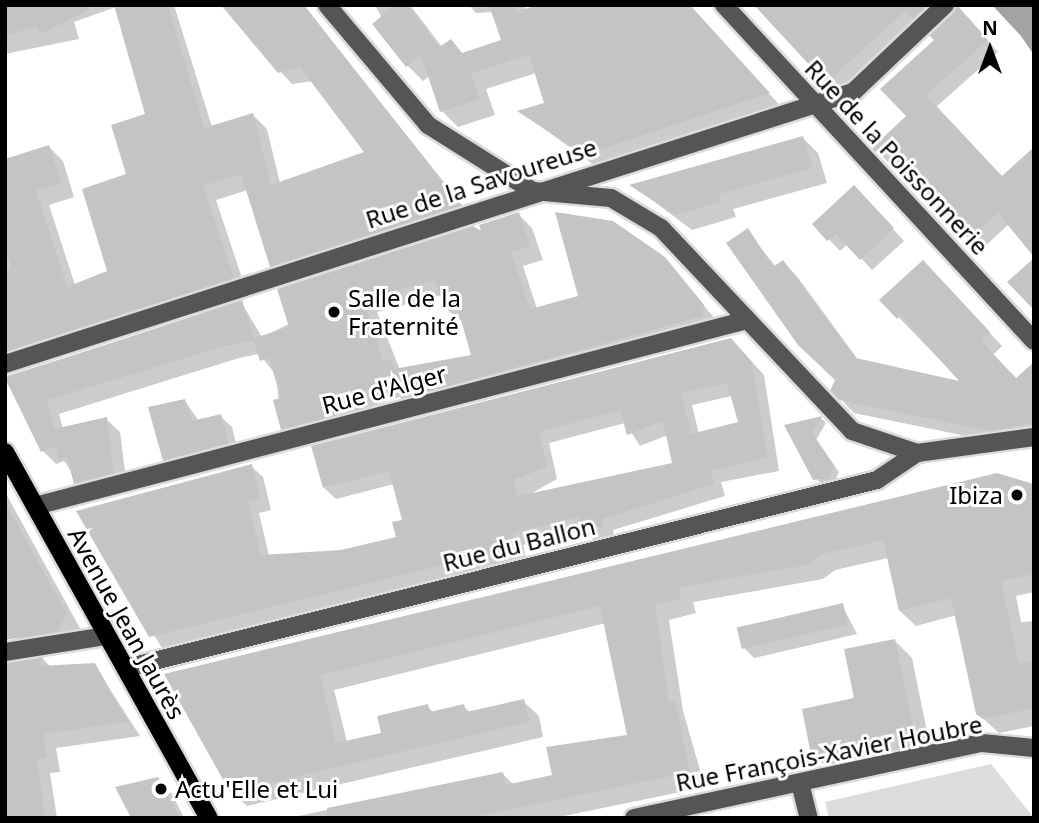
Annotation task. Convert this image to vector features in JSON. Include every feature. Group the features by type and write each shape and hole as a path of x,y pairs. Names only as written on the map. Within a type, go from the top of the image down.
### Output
{"main road":[{"name":"Avenue Jean Jaurès","path":"5,452 209,818"}],"street":[{"path":"327,5 428,125 533,191 611,198 661,229 852,431 917,453 1034,437"},
{"name":"Rue de la Poissonnerie","path":"724,5 1034,341"},
{"name":"Rue de la Savoureuse","path":"5,364 533,191 853,92 945,5"},
{"name":"Rue d'Alger","path":"35,506 747,320"},
{"name":"Rue du Ballon","path":"126,668 877,480 917,453"},
{"path":"5,652 106,636"},
{"name":"Rue François-Xavier Houbre","path":"634,818 982,743 1034,748"},
{"path":"800,782 809,818"}],"shaded area":[{"path":"992,5 1034,5 1034,55 1021,36"},
{"path":"991,764 1034,818 829,818 825,802"}],"building":[{"path":"5,5 88,5 89,10 40,34 37,26 5,36"},
{"path":"114,5 168,5 204,128 253,113 271,185 364,152 300,67 278,73 221,5 304,5 462,206 270,267 241,174 203,186 234,279 5,352 5,271 12,269 5,250 5,159 49,145 61,183 36,190 67,287 107,271 82,189 126,174 111,125 145,114"},
{"path":"395,5 408,5 439,47 451,39 462,53 501,40 489,5 514,5 516,12 537,5 690,5 770,93 584,155 517,111 544,103 529,55 471,73 480,99 440,112 421,55 406,67 372,24"},
{"path":"754,5 928,5 914,19 906,10 826,83"},
{"path":"957,5 988,40 926,95 1002,176 1034,147 1034,257 998,213 969,239 889,153 901,142 876,153 872,148 906,116 880,89 934,40 929,35"},
{"path":"803,136 813,168 719,194 721,202 675,215 629,185"},
{"path":"854,185 894,228 860,260 836,234 827,241 812,224"},
{"path":"519,212 530,246 511,252 530,309 578,296 555,212 613,221 665,257 704,305 703,316 401,399 396,381 358,393 362,409 281,430 273,400 281,398 269,358 260,361 253,340 225,346 47,400 54,429 107,417 114,474 74,484 67,457 59,459 56,446 41,452 5,378 242,300 254,338 289,327 277,289 473,226 481,231 479,225","holes":["435,280 444,310 457,306 471,355 394,369 391,359 383,361 364,299"]},
{"path":"748,228 773,267 783,260 856,358 959,381 901,315 897,319 879,300 923,260 990,332 981,341 1016,378 1034,362 1034,423 991,431 839,400 830,391 835,380 798,345 726,243"},
{"path":"1034,258 1034,310 1007,282"},
{"path":"731,338 752,362 768,457 711,471 714,484 602,519 603,526 583,531 579,517 513,533 516,547 149,637 76,511 252,464 260,498 248,501 261,555 341,550 396,537 392,522 402,520 389,471 323,488 311,446","holes":["727,383 738,422 691,434 681,393","620,410 627,435 663,421 672,463 518,496 513,480 547,467 539,432"]},
{"path":"185,399 192,421 221,414 229,444 163,461 148,407"},
{"path":"822,416 812,433 834,465 829,478 813,480 784,425"},
{"path":"997,473 1034,484 1034,574 1001,581 1019,664 1034,661 1034,708 983,719 976,714 951,598 899,611 883,540 819,555 808,565 679,587 681,598 655,605 669,702 675,701 690,772 468,818 328,818 327,808 503,772 506,785 552,775 546,747 627,735 600,606 320,675 336,743 381,733 377,716 428,704 430,712 464,704 466,712 524,699 529,722 230,792 164,674"},
{"path":"5,502 67,614 57,632 5,640"},
{"path":"843,603 848,624 742,649 737,628"},
{"path":"895,639 913,728 811,755 802,709 854,698 844,649"},
{"path":"44,657 39,666 95,663 128,722 43,734 46,758 37,759 45,818 5,818 5,663"},
{"path":"158,777 180,818 131,818 115,787"}],"place":[{"name":"Salle de la Fraternité","path":"334,312"},
{"name":"Ibiza","path":"1017,495"},
{"name":"Actu'Elle et Lui","path":"161,789"}]}
